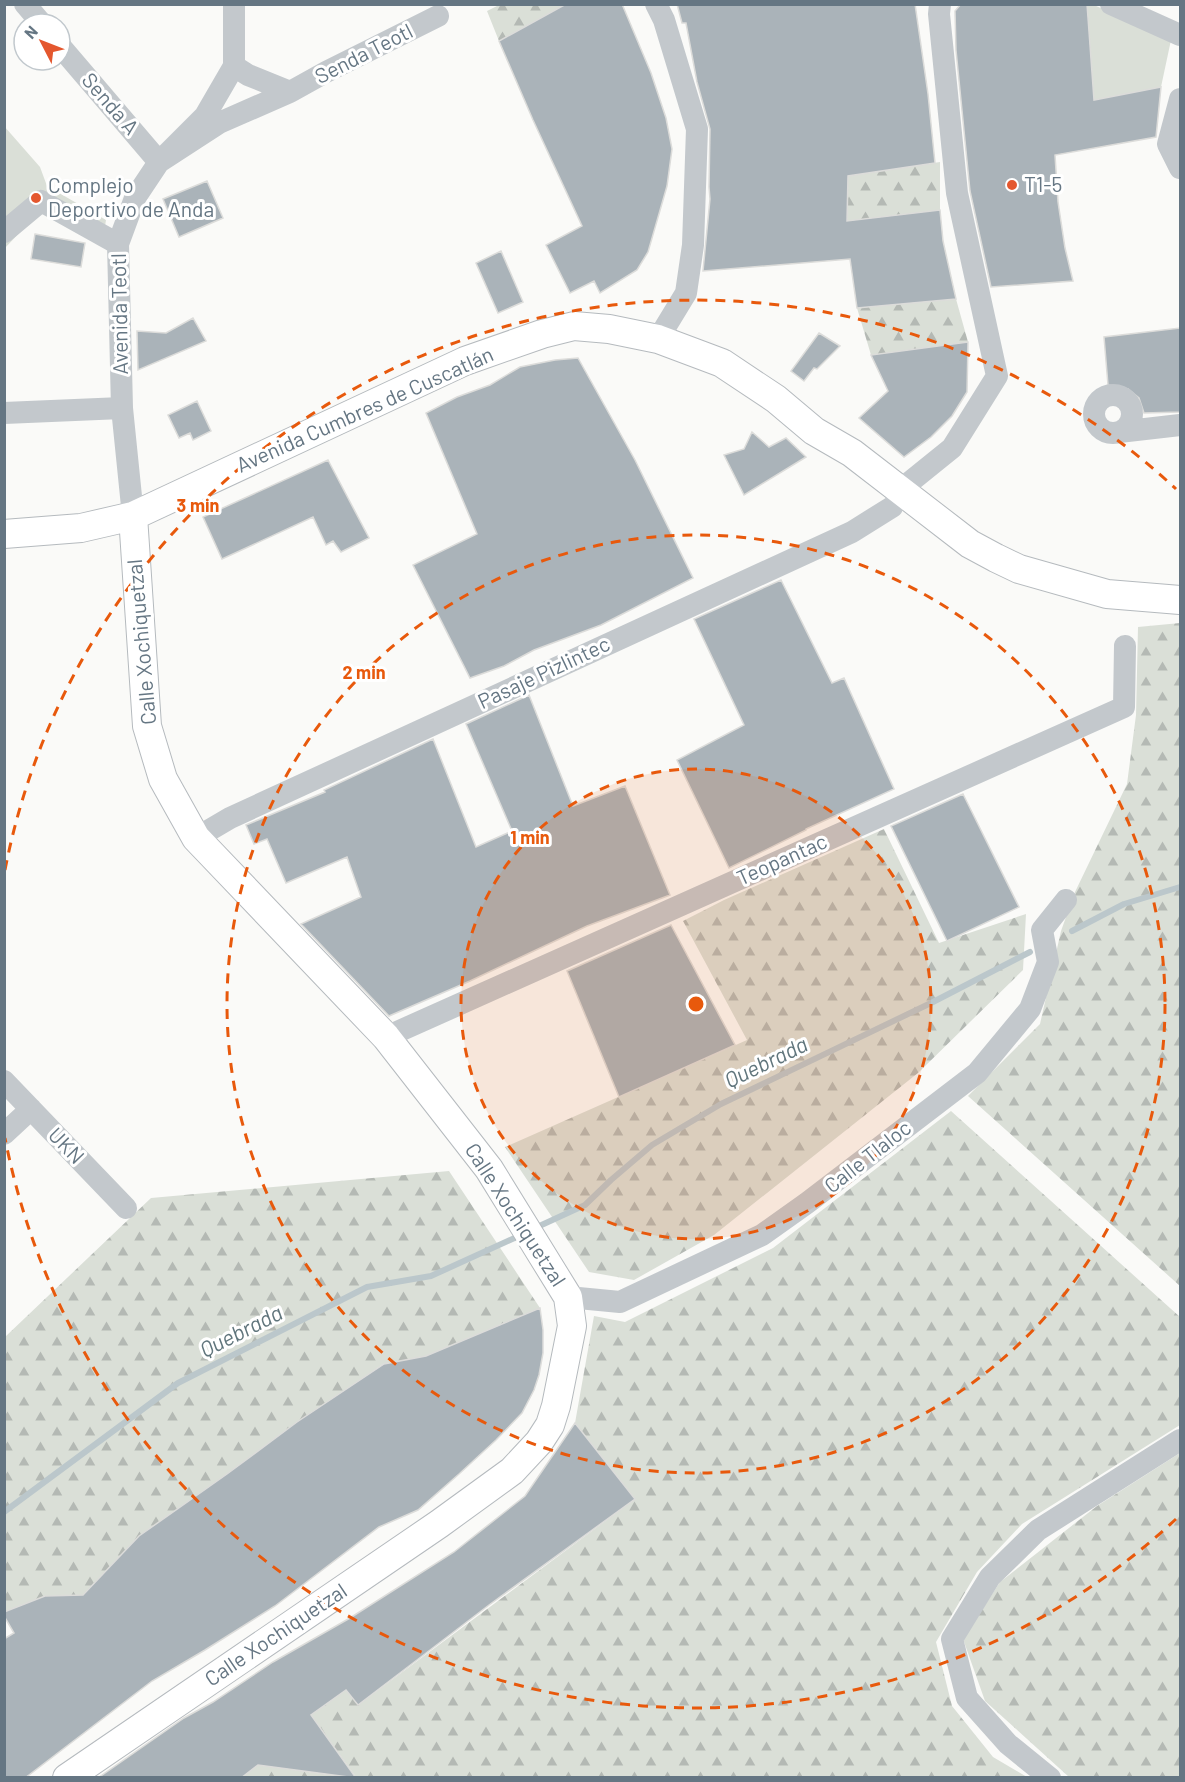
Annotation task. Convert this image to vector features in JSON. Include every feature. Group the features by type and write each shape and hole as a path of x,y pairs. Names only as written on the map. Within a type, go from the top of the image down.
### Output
{"main road":[{"name":"Avenida Cumbres de Cuscatlán","path":"4,534 81,528 133,516 465,361 542,334 574,326 609,329 658,339 722,363 776,399 814,431 839,461 970,544 1019,568 1107,594 1180,600"},
{"name":"Avenida Cumbres de Cuscatlán","path":"896,499 968,561 1017,586 1105,610 1180,617"},
{"name":"Calle Xochiquetzal","path":"67,1778 430,1530 512,1471 539,1442 550,1425 572,1326 568,1297 489,1169 386,1037 196,838 163,779 147,726 133,516"}],"street":[{"path":"234,4 234,66"},
{"path":"656,4 664,20 697,129 693,245 686,293 658,339"},
{"name":"Pasaje Pizlintec","path":"196,838 230,818 852,532 896,499 952,448 997,376 957,193 939,14 940,4"},
{"path":"1110,4 1180,35"},
{"name":"Senda Teotl","path":"159,162 219,123 290,92 438,16"},
{"name":"Senda A","path":"72,60 159,162"},
{"name":"Senda Teotl","path":"234,66 248,75 290,92"},
{"name":"Avenida Teotl","path":"133,516 122,408 118,244 135,198 159,162 205,116 234,66"},
{"path":"1180,99 1168,144 1180,168"},
{"path":"4,232 41,201 118,244"},
{"path":"4,412 122,408"},
{"path":"1119,432 1180,425"},
{"name":"Teopantac","path":"386,1037 1124,707 1125,646"},
{"name":"Calle Tlaloc","path":"568,1297 620,1302 762,1235 977,1073 1030,1009 1048,962 1042,930 1066,900"},
{"path":"4,1081 31,1109"},
{"name":"UKN","path":"4,1134 31,1109 126,1208"},
{"path":"1050,1778 1008,1744 967,1698 952,1639 990,1577 1038,1530 1180,1440"}],"green space":[{"path":"499,5 566,5 499,41 487,11"},
{"path":"1087,5 1094,5 1171,40 1161,87 1094,100"},
{"name":"Complejo Deportivo de Anda","path":"4,126 40,167 47,186 106,220 102,245 41,210 5,248"},
{"path":"940,162 940,210 847,221 848,176"},
{"path":"956,299 968,342 871,355 857,308"},
{"path":"1180,623 1180,1286 968,1096 1040,1024 1061,931 1075,892 1127,784 1136,715 1138,627"},
{"path":"884,829 939,943 1026,914 1023,970 918,1073 714,1235 634,1280 589,1272 505,1147 747,1040 683,921 724,900"},
{"path":"951,1111 1180,1317 1180,1425 1022,1524 977,1572 936,1642 952,1706 993,1757 1027,1777 356,1777 311,1715 346,1690 358,1705 635,1499 575,1423 594,1316 625,1322 773,1248"},
{"path":"449,1171 540,1308 426,1356 383,1364 138,1537 83,1595 45,1596 5,1612 5,1337 151,1198"},
{"path":"1180,1453 1180,1777 1069,1777 985,1701 963,1639 1000,1582 1097,1506"},
{"path":"258,1765 345,1777 241,1778"}],"building":[{"path":"566,4 622,4 651,73 666,118 672,149 667,186 648,252 637,270 600,293 594,281 570,293 546,245 582,226 499,41"},
{"path":"677,4 915,4 935,163 848,176 847,221 940,210 943,241 956,299 857,308 850,259 703,271 710,199 710,129 697,82 686,23 682,23"},
{"path":"961,4 1087,4 1094,100 1161,87 1156,137 1055,155 1058,202 1073,281 991,287 970,191 956,50 955,11"},
{"path":"207,181 223,218 179,237 163,199"},
{"path":"35,234 85,243 81,267 31,259"},
{"path":"501,251 523,302 498,313 476,263"},
{"path":"193,318 206,341 138,370 137,331 166,333"},
{"path":"1180,328 1180,412 1144,413 1139,398 1128,389 1108,385 1104,337"},
{"path":"819,333 840,346 817,369 814,368 804,381 791,371"},
{"path":"968,342 967,392 952,416 931,437 904,457 859,418 888,391 871,355"},
{"path":"578,358 635,460 693,578 601,625 534,650 504,666 470,678 413,565 477,534 426,413 457,397 490,385 520,367"},
{"path":"197,401 211,431 193,440 190,433 179,438 168,415"},
{"path":"752,432 769,447 786,438 806,457 744,495 724,455 744,449"},
{"path":"328,460 369,538 341,552 333,541 326,545 313,517 222,559 203,517"},
{"path":"781,580 832,683 844,678 894,789 806,829 729,868 677,760 744,725 694,619"},
{"path":"529,695 573,806 625,786 670,895 587,926 389,1016 301,924 361,897 347,857 286,883 267,839 254,844 246,825 325,792 324,790 433,739 476,847 512,831 466,724"},
{"path":"963,794 1019,907 947,941 891,826"},
{"path":"671,925 735,1045 619,1097 567,971"},
{"path":"540,1308 543,1353 534,1390 522,1413 496,1440 418,1510 379,1527 275,1606 152,1681 25,1778 4,1778 4,1639 14,1633 4,1612 45,1596 83,1595 139,1536 297,1422 384,1364 426,1356"},
{"path":"575,1423 635,1499 489,1605 358,1705 346,1690 311,1715 356,1778 258,1765 241,1778 98,1778 184,1718 454,1552 525,1496"}],"waterway":[{"name":"Quebrada","path":"1072,931 1124,904 1180,887"},
{"name":"Quebrada","path":"535,1228 585,1205 652,1145 721,1104 933,1002 1030,952"},
{"name":"Quebrada","path":"4,1512 178,1383 367,1287 431,1276 521,1235"}],"place":[{"name":"T1-5","path":"1012,185"},
{"name":"Complejo Deportivo de Anda","path":"36,198"}]}
